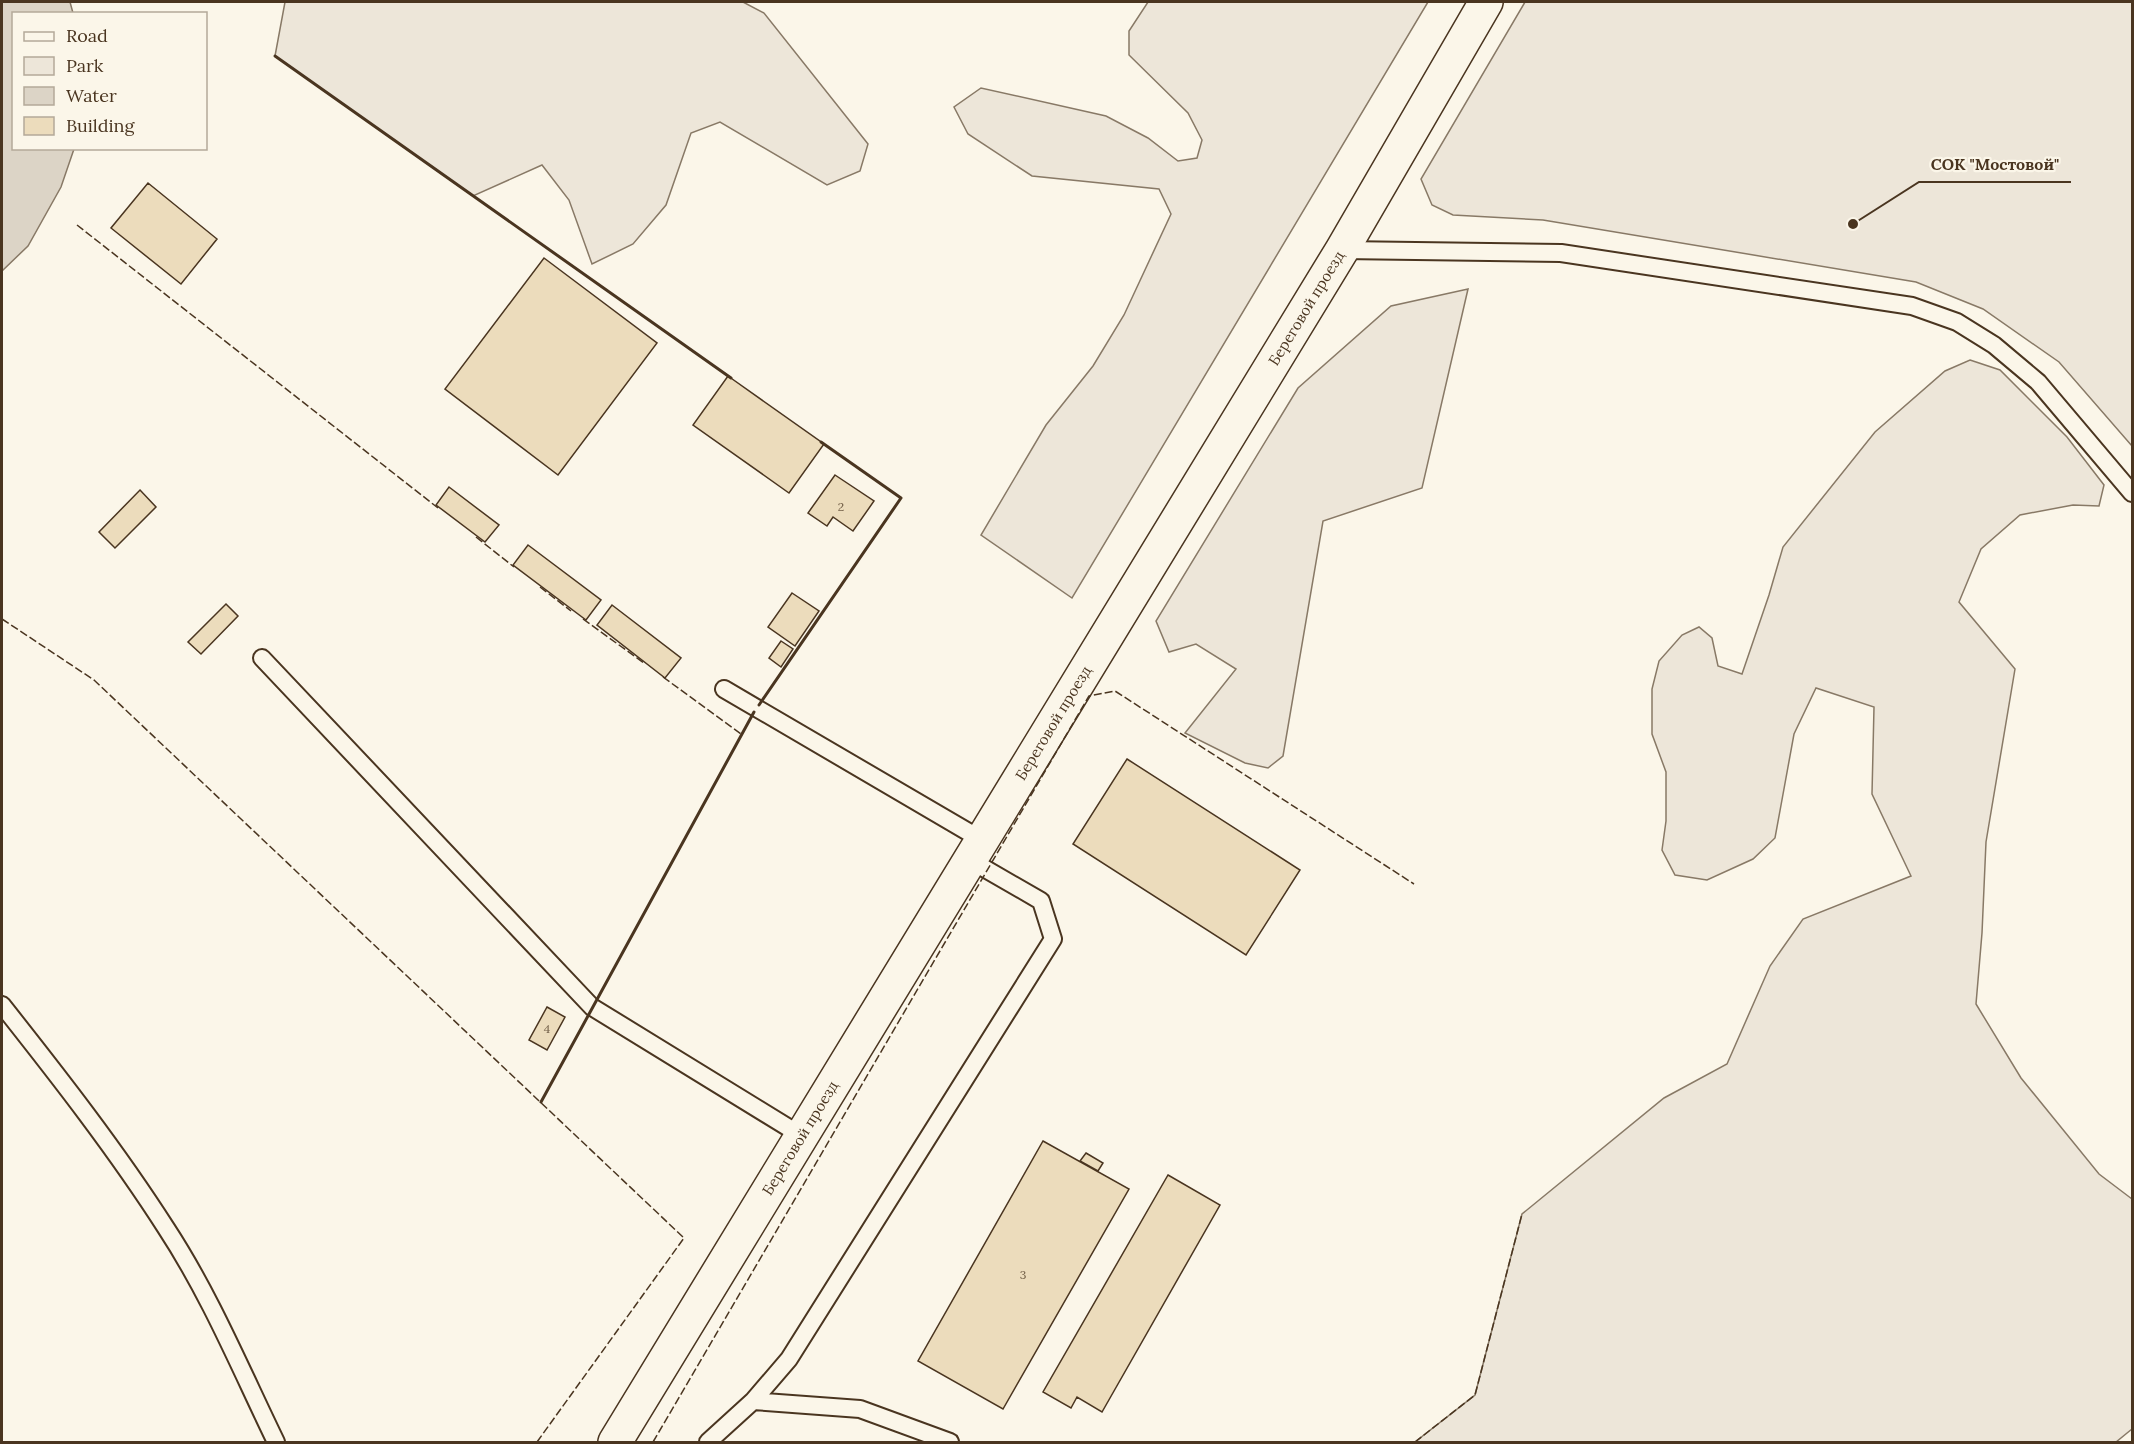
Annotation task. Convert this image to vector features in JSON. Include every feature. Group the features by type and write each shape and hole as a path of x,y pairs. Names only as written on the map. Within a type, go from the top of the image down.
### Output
{"street":[{"name":"Береговой проезд","path":"615,1443 1342,250 1486,2"}],"lane":[{"path":"1342,250 1561,253 1912,306 1957,322 1994,345 2038,382 2133,494"},
{"path":"262,658 592,1007 802,1136"},
{"path":"708,1443 753,1401 789,1359 1053,939 1041,901 976,850 724,689"},
{"path":"2,1005 66,1086 166,1228 211,1305 276,1443"},
{"path":"753,1401 860,1409 951,1443"}],"green space":[{"path":"285,2 743,2 764,13 868,144 860,171 827,185 720,122 691,133 666,205 633,244 592,264 569,200 542,165 473,196 275,56"},
{"path":"1148,2 1428,2 1072,598 981,535 1046,425 1093,366 1124,315 1171,214 1159,189 1032,176 968,134 954,107 981,88 1106,116 1148,138 1178,161 1197,158 1202,140 1188,113 1129,55 1129,31"},
{"path":"1525,2 2132,2 2132,446 2059,362 1983,309 1916,282 1543,220 1453,215 1432,205 1421,179"},
{"path":"1468,289 1422,488 1323,521 1283,756 1268,768 1245,763 1185,733 1236,669 1196,644 1169,652 1156,621 1298,388 1391,306"},
{"path":"1970,360 2000,370 2067,437 2104,485 2099,506 2073,505 2020,515 1981,549 1959,602 2015,669 1986,842 1976,1004 2021,1078 2099,1174 2132,1199 2132,1429 2116,1442 1415,1442 1475,1395 1522,1214 1664,1098 1727,1064 1770,966 1803,919 1911,876 1872,794 1874,707 1816,688 1794,734 1775,838 1753,859 1707,880 1675,875 1662,850 1666,821 1666,772 1652,734 1652,689 1659,661 1682,635 1699,627 1712,638 1718,666 1742,674 1783,547 1875,432 1945,371"}],"water":[{"path":"2,2 70,2 73,12 12,12 12,150 74,150 61,187 28,246 2,271"}],"building":[{"path":"148,183 217,239 181,284 111,228"},
{"path":"544,258 657,343 558,475 445,389"},
{"path":"728,376 824,444 789,493 693,425"},
{"path":"835,475 874,501 853,531 833,517 827,526 808,513"},
{"path":"449,487 499,525 485,542 436,505"},
{"path":"140,490 156,507 115,548 99,532"},
{"path":"528,545 601,600 586,620 513,565"},
{"path":"792,593 819,611 795,646 768,627"},
{"path":"226,604 238,616 201,654 188,642"},
{"path":"612,605 681,658 665,678 597,625"},
{"path":"781,641 793,649 781,667 769,658"},
{"path":"1127,759 1300,870 1246,955 1073,844"},
{"path":"547,1007 565,1017 547,1050 529,1040"},
{"path":"1043,1141 1129,1189 1003,1409 918,1361"},
{"path":"1086,1153 1103,1163 1098,1171 1080,1161"},
{"path":"1168,1175 1220,1205 1102,1412 1077,1397 1071,1408 1043,1392"}],"fence":[{"path":"77,225 438,508"},
{"path":"476,537 514,567"},
{"path":"540,587 571,611"},
{"path":"2,619 94,680 684,1238 537,1442"},
{"path":"583,619 644,663"},
{"path":"663,677 741,734"},
{"path":"653,1442 1089,696 1115,691 1414,884"},
{"path":"1415,1442 1475,1395 1522,1214"}],"wall":[{"path":"275,56 731,378"},
{"path":"759,705 901,498 821,442"},
{"path":"541,1102 754,712"}],"place":[{"name":"СОК \"Мостовой\"","path":"1853,224"}]}
